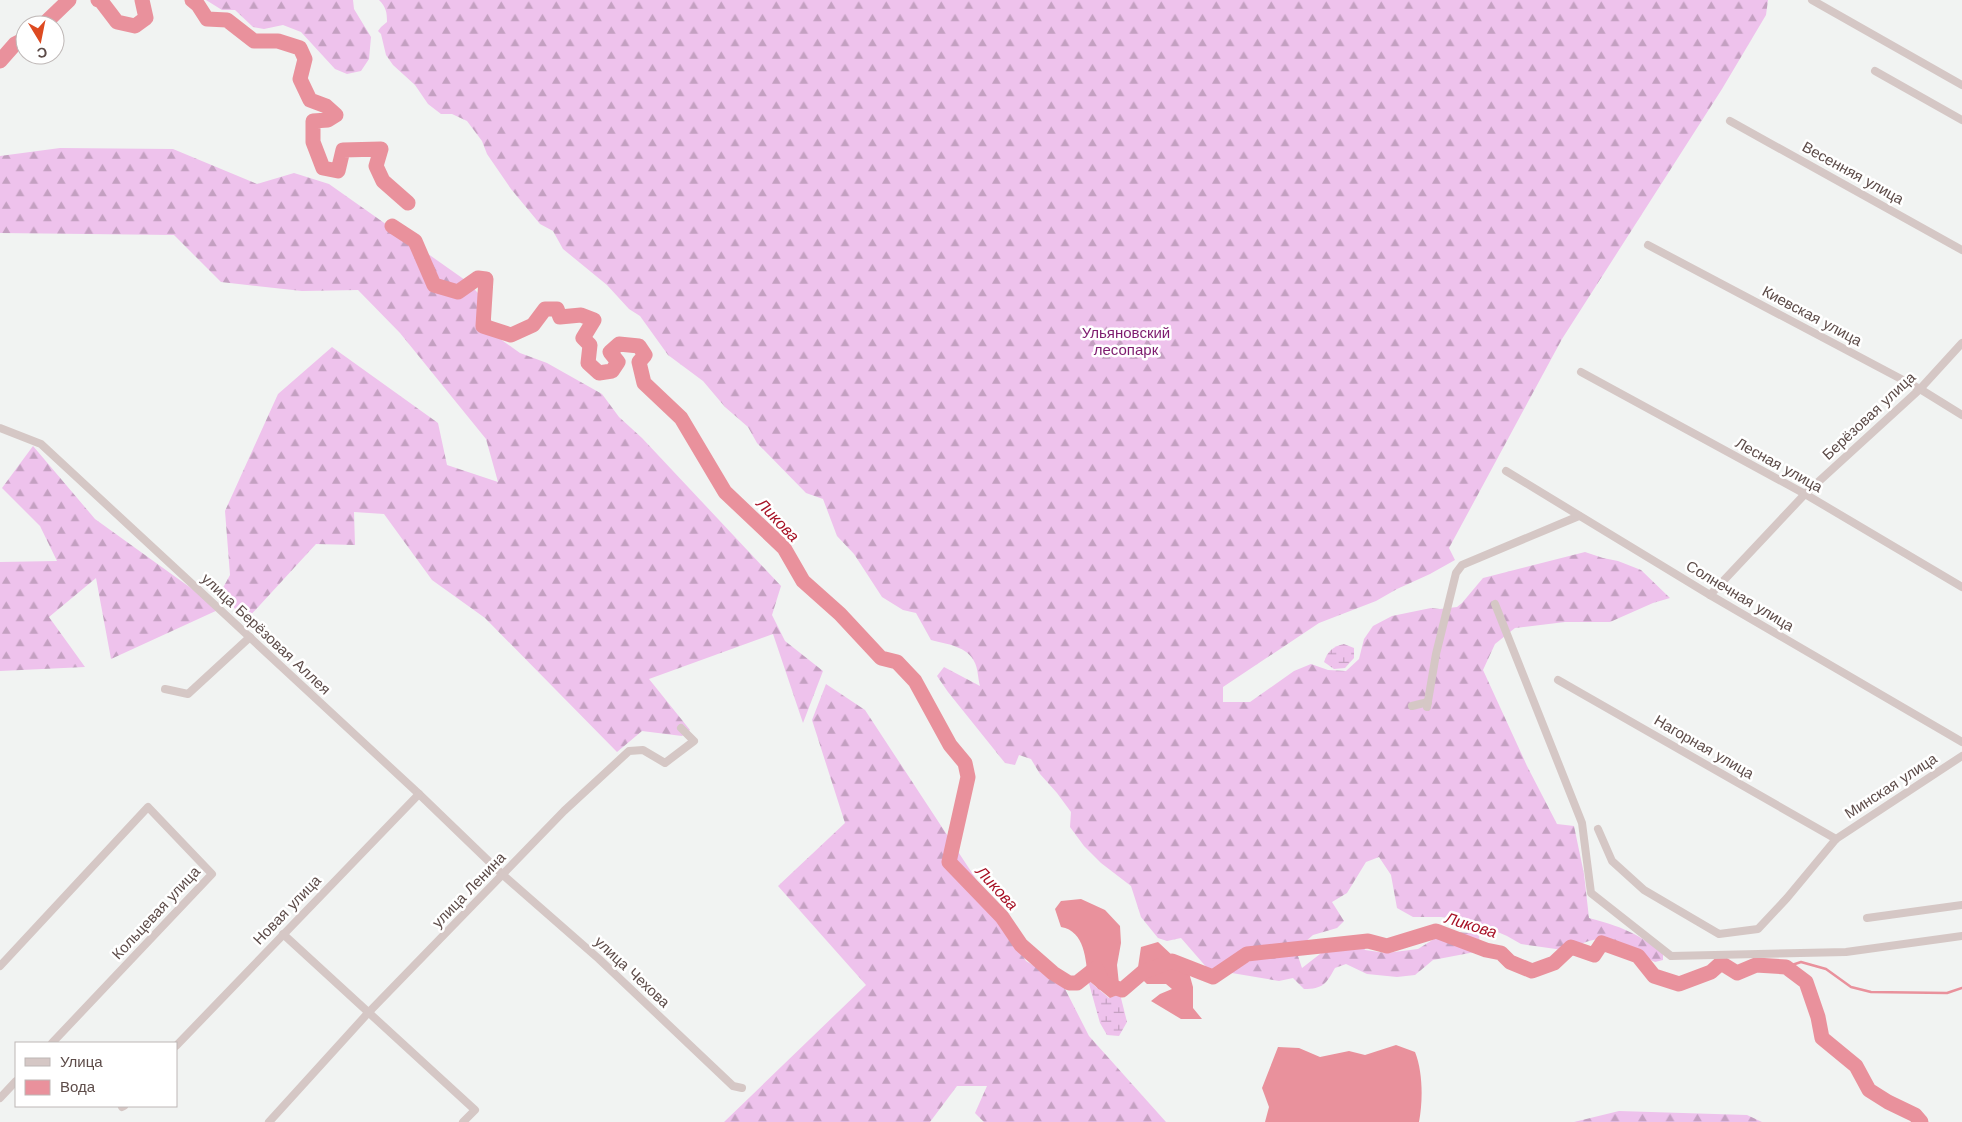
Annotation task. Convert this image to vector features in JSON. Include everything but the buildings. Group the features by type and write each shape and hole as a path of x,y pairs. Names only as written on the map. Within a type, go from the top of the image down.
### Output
{"street":[{"path":"1812,0 1962,85"},
{"path":"1875,71 1962,120"},
{"name":"Весенняя улица","path":"1730,121 1962,250"},
{"name":"Киевская улица","path":"1648,245 1920,389 1962,415"},
{"name":"Берёзовая улица","path":"1710,595 1805,494 1920,389 1962,343"},
{"name":"Лесная улица","path":"1581,372 1805,494 1962,587"},
{"name":"улица Берёзовая Аллея","path":"0,428 41,444 419,794 503,875"},
{"name":"Солнечная улица","path":"1506,471 1710,595 1962,742"},
{"path":"1412,706 1427,705 1436,654 1456,573 1462,565 1579,516"},
{"path":"1495,604 1582,823 1591,893 1671,956 1846,952 1962,936"},
{"path":"165,688 189,698 250,637"},
{"name":"Нагорная улица","path":"1558,680 1836,839"},
{"name":"улица Ленина","path":"269,1122 368,1013 564,811 629,751 643,750 665,762 694,741 681,728"},
{"name":"Минская улица","path":"1598,829 1612,861 1644,890 1720,934 1758,929 1787,898 1836,839 1962,756"},
{"name":"Новая улица","path":"178,1044 419,794"},
{"name":"Кольцевая улица","path":"0,966 148,807 212,874 53,1042"},
{"name":"улица Чехова","path":"503,875 599,959 733,1086 742,1088"},
{"path":"1867,918 1962,905"},
{"path":"283,934 475,1110 463,1122"},
{"path":"0,1098 15,1082"}],"green space":[{"path":"206,0 353,0 354,9 371,37 369,59 361,71 347,74 335,69 301,32 283,25 264,29 253,27 235,10 222,10"},
{"name":"Ульяновский лесопарк","path":"379,0 1768,0 1766,15 1722,89 1562,339 1449,548 1455,560 1376,601 1319,623 1223,687 1223,702 1250,702 1294,671 1311,664 1328,670 1346,671 1359,659 1364,639 1373,626 1392,616 1431,608 1457,607 1483,578 1585,552 1618,561 1641,570 1670,598 1653,603 1610,622 1565,622 1515,628 1495,644 1483,670 1527,766 1557,824 1574,826 1584,874 1589,918 1619,927 1637,935 1663,954 1663,960 1655,962 1615,941 1602,938 1563,950 1521,944 1472,921 1441,917 1413,917 1397,908 1391,875 1379,857 1366,862 1347,893 1332,902 1344,921 1337,928 1313,935 1296,950 1302,968 1329,947 1359,935 1365,950 1386,953 1418,949 1434,939 1457,932 1479,934 1480,951 1433,960 1415,975 1397,977 1367,974 1346,964 1335,968 1326,982 1320,987 1304,989 1293,978 1279,981 1208,969 1181,938 1167,941 1158,938 1141,917 1131,886 1101,863 1084,846 1070,827 1071,812 1040,774 1031,759 1019,755 1015,765 1005,763 937,676 944,667 980,686 976,665 972,657 962,649 931,640 916,613 903,610 882,597 854,554 837,536 823,499 806,493 757,443 748,427 725,407 703,381 668,355 640,316 629,309 607,285 563,249 553,231 540,224 511,189 487,154 482,141 467,121 452,114 441,114 428,104 415,85 393,65 386,55 381,34 378,31 387,22 387,15 385,7"},
{"path":"60,148 173,149 257,184 294,173 329,184 465,280 485,300 496,336 520,353 547,363 602,394 619,417 642,438 781,586 772,615 785,641 823,671 803,723 773,634 649,679 690,730 682,736 642,731 617,752 485,618 432,580 384,514 354,512 355,545 316,544 247,619 219,595 230,575 225,511 278,394 332,347 438,423 447,465 498,482 486,439 400,333 358,290 302,291 221,282 174,235 0,233 0,156"},
{"path":"33,446 95,519 220,609 111,659 96,578 49,617 85,667 0,671 0,562 57,561 40,526 2,488"},
{"path":"1344,644 1354,648 1354,658 1345,668 1334,669 1324,662 1325,658 1334,648"},
{"path":"826,684 865,710 976,879 1026,961 1062,983 1089,1036 1166,1122 984,1122 975,1113 987,1086 957,1086 930,1122 724,1122 866,985 778,886 845,823 812,720"},
{"path":"1088,980 1109,998 1120,994 1127,1022 1119,1036 1107,1035 1100,1023"},
{"path":"1619,1111 1747,1115 1762,1122 1574,1122"}],"water":[{"path":"1081,899 1105,910 1120,926 1121,943 1117,965 1120,994 1110,998 1088,980 1085,955 1080,940 1075,934 1061,927 1055,909 1061,901"},
{"path":"1158,942 1174,957 1186,962 1193,987 1193,1008 1202,1019 1181,1019 1151,1001 1160,994 1172,989 1166,984 1147,984 1137,974 1141,947"},
{"path":"1396,1045 1415,1052 1418,1060 1422,1087 1419,1122 1265,1122 1269,1107 1262,1088 1278,1047 1299,1048 1320,1057 1349,1051 1365,1055"}],"waterway":[{"name":"Ликова","path":"53,15 69,0"},
{"name":"Ликова","path":"98,0 101,1 117,22 135,26 146,18 142,0"},
{"name":"Ликова","path":"192,0 198,5 207,19 227,20 254,41 278,41 300,48 305,59 300,79 310,100 326,106 336,115 328,120 313,121 313,142 323,168 338,171 343,150 381,149 376,166 383,181 408,203"},
{"name":"Ликова","path":"0,61 15,44"},
{"name":"Ликова","path":"392,226 415,241 434,285 458,292 478,278 486,279 483,326 511,335 533,325 545,309 557,309 560,317 581,315 594,320 583,338 590,345 588,363 599,373 612,371 618,362 610,352 619,344 639,346 645,355 639,362 644,383 681,418 725,492 784,548 803,581 840,614 881,658 897,662 915,681 950,745 965,763 968,777 949,862 1002,917 1021,945 1053,973 1069,983 1077,983 1096,968 1103,983 1122,990 1143,972 1172,961 1213,977 1247,954 1368,941 1387,946 1436,931 1486,950 1501,953 1510,962 1532,971 1554,963 1571,947 1594,955 1602,943 1638,956 1654,976 1679,984 1711,972 1721,963 1737,973 1756,965 1786,967 1806,982 1818,1017 1822,1038 1856,1066 1869,1090 1915,1115 1921,1122"},
{"path":"1786,967 1801,962 1826,969 1851,987 1871,992 1947,993 1962,988"}]}
